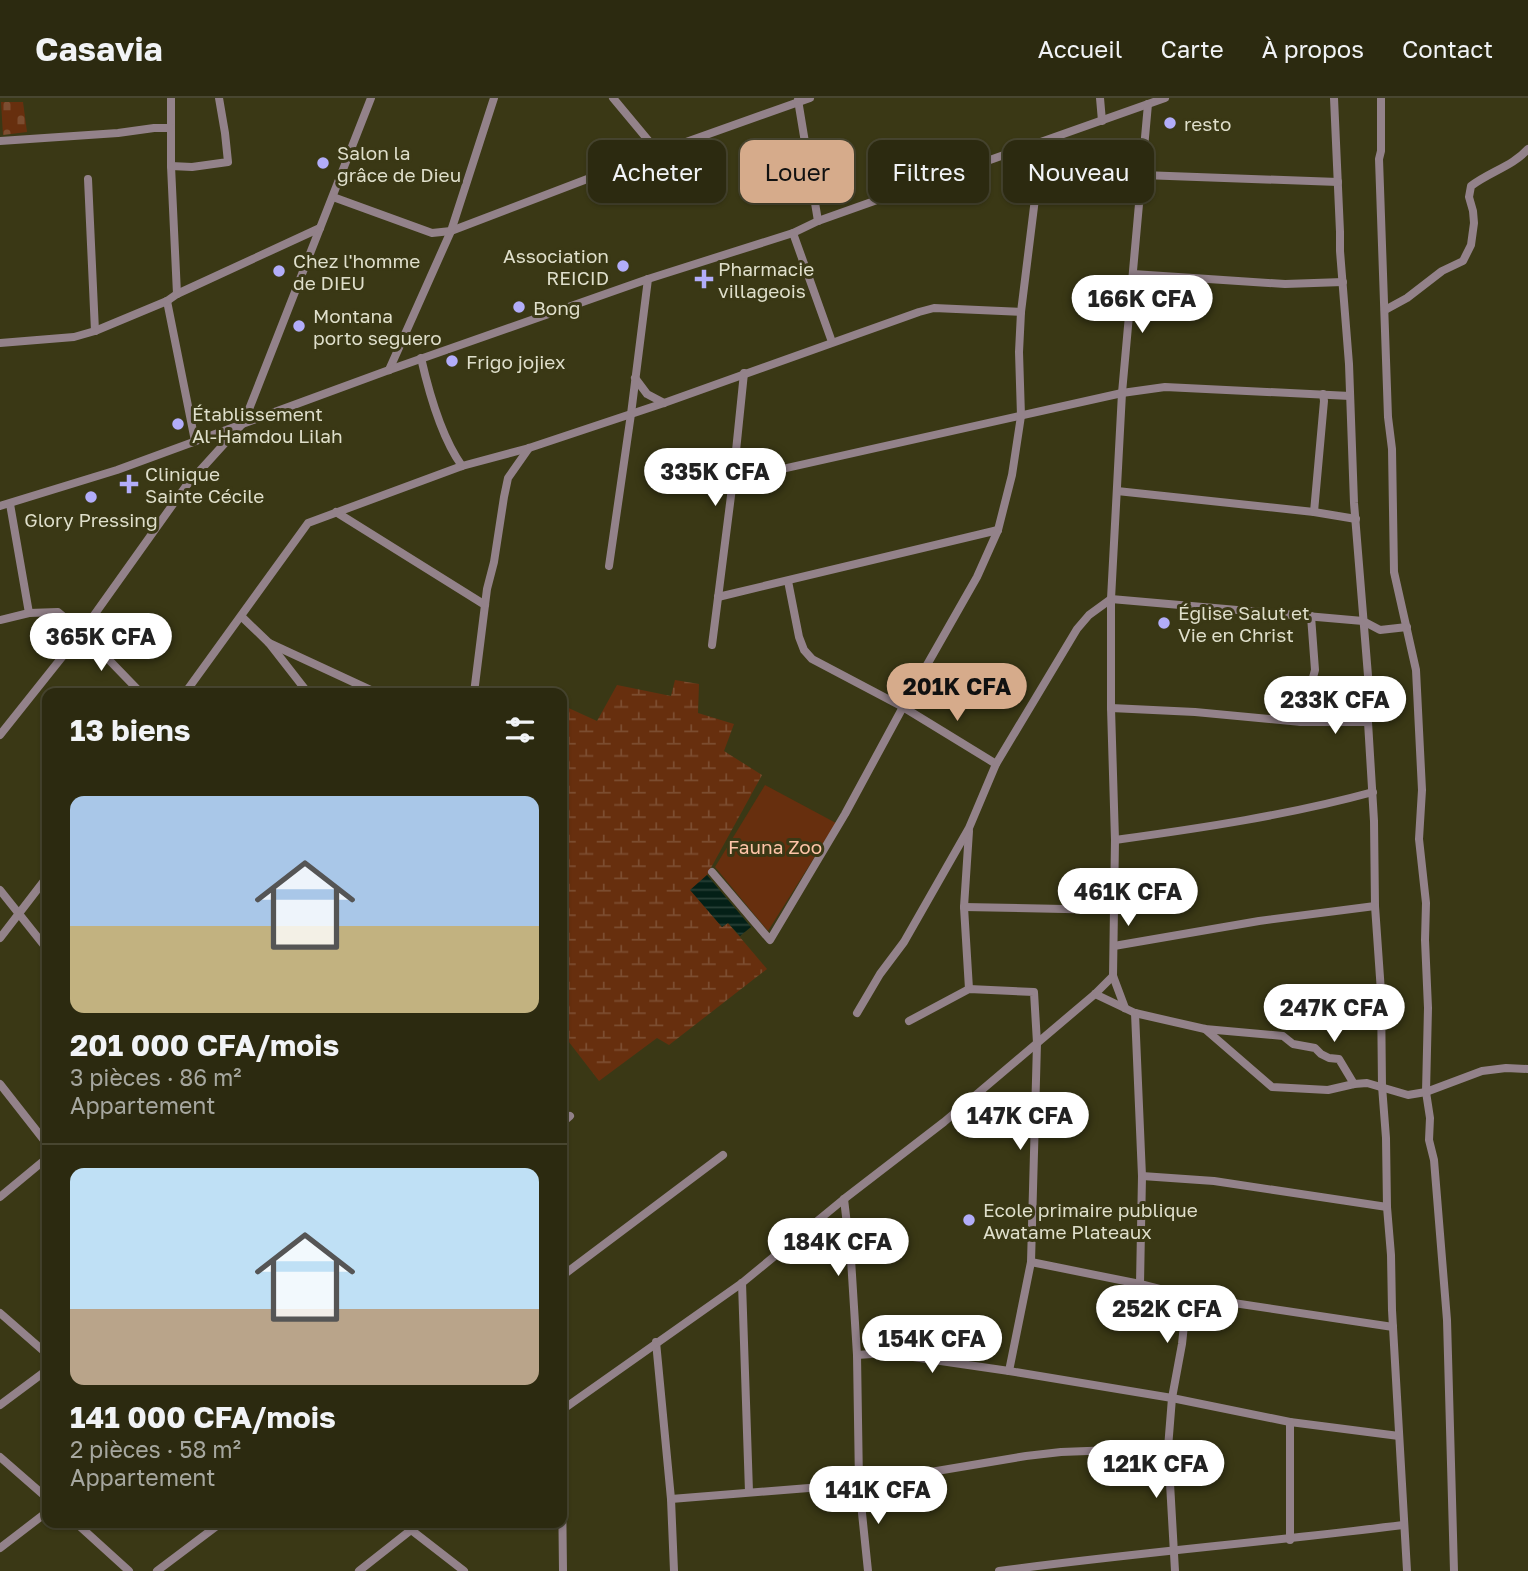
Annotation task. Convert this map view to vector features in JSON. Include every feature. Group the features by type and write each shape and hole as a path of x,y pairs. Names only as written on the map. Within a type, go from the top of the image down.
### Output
{"street":[{"path":"171,98 177,294"},
{"path":"171,166 192,167 228,162 219,98"},
{"path":"0,735 82,632 186,486 244,422 371,98"},
{"path":"389,370 451,230 494,98"},
{"path":"614,98 648,140"},
{"path":"690,140 810,98"},
{"path":"1100,98 1102,121"},
{"path":"1048,140 1165,98"},
{"path":"1334,98 1340,251 1369,688 1368,722 1381,992 1387,1207 1406,1571"},
{"path":"1381,98 1379,159 1388,417 1392,449 1394,572 1416,670 1422,790 1419,839 1426,903 1426,1092 1447,1320 1454,1571"},
{"path":"798,100 818,221"},
{"path":"1145,140 1148,104"},
{"path":"0,141 170,128"},
{"path":"1385,310 1407,298 1441,271 1463,261 1471,245 1474,223 1469,197 1471,186 1518,160 1528,149"},
{"path":"0,506 117,470 421,358 648,279 793,233 818,221 1003,156"},
{"path":"1154,175 1338,182"},
{"path":"88,178 95,331"},
{"path":"333,197 432,233 451,230 588,178"},
{"path":"712,872 770,940 845,814 977,577 998,530 1012,475 1021,416 1021,312 1034,203"},
{"path":"1125,1009 1113,976 1115,840 1111,599 1122,393 1139,203"},
{"path":"0,343 74,337 95,331 167,301 320,228"},
{"path":"793,233 832,342"},
{"path":"1133,274 1285,284 1343,282"},
{"path":"609,566 648,279"},
{"path":"167,301 195,441"},
{"path":"189,688 308,523 463,466 528,448 664,403 919,312 934,308 1021,312"},
{"path":"421,358 427,385 452,451 463,466"},
{"path":"712,646 744,373"},
{"path":"635,378 647,394 664,403"},
{"path":"733,480 1122,393 1165,387 1350,396"},
{"path":"1314,512 1323,394"},
{"path":"475,688 487,589 508,478 528,448"},
{"path":"1117,491 1356,519"},
{"path":"10,504 29,613"},
{"path":"336,512 485,606"},
{"path":"718,597 998,530"},
{"path":"788,581 799,637 804,650 812,659 903,707 996,764"},
{"path":"857,1013 880,974 904,942 969,828 996,764 1077,629 1089,615 1111,599 1363,621 1380,630 1407,627"},
{"path":"0,620 29,613 58,612 82,632 136,688"},
{"path":"1301,722 1315,670 1311,616"},
{"path":"242,617 269,643 304,688"},
{"path":"269,643 366,688"},
{"path":"1111,708 1195,712 1301,722 1368,722"},
{"path":"1115,840 1322,806 1373,792"},
{"path":"969,828 964,907 969,989"},
{"path":"0,938 42,884"},
{"path":"0,890 42,943"},
{"path":"1114,946 1259,921 1375,906"},
{"path":"964,907 1113,910"},
{"path":"567,1406 742,1283 844,1199 944,1122 1113,976"},
{"path":"909,1021 969,989 1034,992 1037,1043 1031,1262 1009,1371"},
{"path":"1095,994 1135,1013 1205,1030 1283,1035 1293,1044 1315,1048 1329,1058 1339,1059 1354,1084"},
{"path":"1135,1013 1142,1176 1140,1284"},
{"path":"1205,1030 1272,1087 1328,1090 1367,1083 1408,1095 1426,1092 1482,1071 1528,1069"},
{"path":"0,1084 42,1138"},
{"path":"0,1101 6,1091"},
{"path":"567,1272 723,1155"},
{"path":"0,1197 42,1162"},
{"path":"1142,1176 1214,1181 1387,1207"},
{"path":"844,1199 857,1355 859,1484 868,1571"},
{"path":"1031,1262 1187,1296 1393,1326"},
{"path":"742,1283 748,1492"},
{"path":"1175,1571 1168,1448 1172,1398 1187,1296"},
{"path":"0,1313 42,1350"},
{"path":"656,1342 671,1499 674,1571"},
{"path":"857,1355 886,1353 1009,1371 1172,1398 1290,1422 1399,1436"},
{"path":"0,1405 42,1374"},
{"path":"1290,1422 1290,1539"},
{"path":"671,1499 859,1484 1061,1452 1168,1448"},
{"path":"0,1457 42,1494"},
{"path":"0,1548 42,1516"},
{"path":"999,1571 1403,1525"},
{"path":"82,1528 129,1571"},
{"path":"157,1571 214,1528"},
{"path":"407,1528 464,1571"},
{"path":"359,1571 414,1528"},
{"path":"563,1528 564,1571"}],"green space":[{"path":"1,102 23,102 27,132 3,135"},
{"path":"675,680 699,684 698,713 734,724 724,751 762,775 707,875 691,890 722,927 728,923 767,969 669,1045 657,1038 599,1081 567,1039 567,707 597,721 617,685 671,696"},
{"name":"Fauna Zoo","path":"765,785 836,823 768,931 715,867"}],"shaded area":[{"path":"707,875 751,927 740,936 728,923 722,927 690,890"}],"place":[{"name":"resto","path":"1170,123"},
{"name":"Salon la grâce de Dieu","path":"323,163"},
{"name":"Association REICID","path":"623,266"},
{"name":"Chez l'homme de DIEU","path":"279,271"},
{"name":"Pharmacie villageois","path":"704,279"},
{"name":"Bong","path":"519,307"},
{"name":"Montana porto seguero","path":"299,326"},
{"name":"Frigo jojiex","path":"452,361"},
{"name":"Établissement Al-Hamdou Lilah","path":"178,424"},
{"name":"Clinique Sainte Cécile","path":"129,484"},
{"name":"Glory Pressing","path":"91,497"},
{"name":"Église Salut et Vie en Christ","path":"1164,623"},
{"name":"Ecole primaire publique Awatame Plateaux","path":"969,1220"}]}
